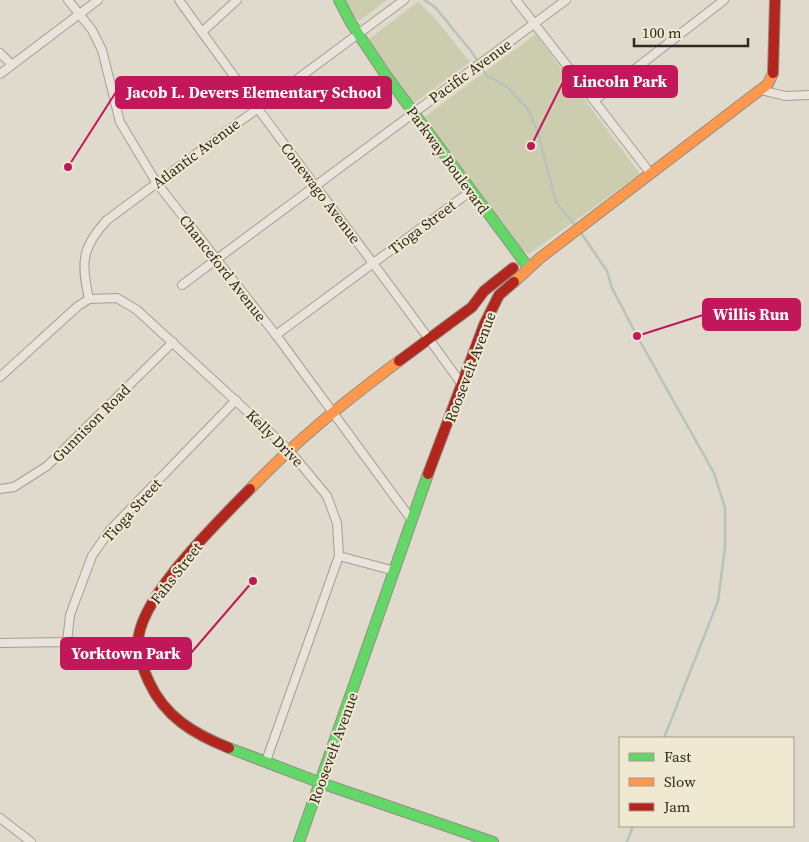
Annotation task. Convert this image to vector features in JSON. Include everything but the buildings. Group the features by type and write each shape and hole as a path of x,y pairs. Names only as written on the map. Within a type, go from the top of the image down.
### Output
{"street":[{"name":"Chanceford Avenue","path":"68,0 92,30 102,50 120,122 156,182 276,335 411,519"},
{"path":"0,74 98,0"},
{"name":"Conewago Avenue","path":"179,0 256,108 374,263 463,386"},
{"path":"202,32 237,0"},
{"name":"Parkway Boulevard","path":"339,0 358,35 528,267"},
{"name":"Atlantic Avenue","path":"89,299 84,273 88,244 107,220 404,0"},
{"path":"516,0 651,174"},
{"name":"Pacific Avenue","path":"182,286 413,112 566,0"},
{"path":"594,100 724,0"},
{"name":"Roosevelt Avenue","path":"299,842 395,571 411,519 463,386 484,325 499,295 528,267 761,90 774,72 775,0"},
{"path":"0,53 12,65"},
{"path":"761,90 785,96 809,96"},
{"name":"Tioga Street","path":"276,335 471,191"},
{"name":"Fahs Street","path":"493,842 321,783 204,738 175,720 155,696 144,672 138,644 146,611 179,564 288,449 332,411 472,307 484,291 513,268"},
{"name":"Kelly Drive","path":"89,299 117,298 137,310 173,342 288,449 327,496 337,522 339,556 266,761"},
{"path":"0,377 78,306 89,299"},
{"name":"Gunnison Road","path":"0,489 14,487 47,466 173,342"},
{"name":"Tioga Street","path":"67,642 70,615 92,556 110,530 236,400"},
{"path":"339,556 395,571"},
{"path":"0,643 138,644"},
{"path":"0,818 32,842"}],"green space":[{"path":"346,0 387,0 359,21 353,16"},
{"path":"418,2 434,17 470,62 414,103 370,46 369,39"},
{"path":"536,34 640,174 529,254 518,246 423,118"}],"waterway":[{"path":"424,0 435,7 471,51 487,76 506,86 528,109 538,133 556,202 576,226"},
{"path":"579,230 607,271 612,288 637,336 714,473 725,508 725,547 718,601 664,737"},
{"path":"627,842 633,827"}],"traffic: fast":[{"path":"339,0 351,23 385,74 528,267"},
{"path":"299,842 428,474"},
{"path":"229,748 321,783 493,842"}],"traffic: slow":[{"path":"514,282 540,258 768,84 773,73"},
{"path":"250,489 322,422 399,361"}],"traffic: jam":[{"path":"773,73 775,0"},
{"path":"399,361 472,307 484,291 513,268"},
{"path":"428,474 484,325 499,295 514,282"},
{"path":"229,748 204,737 182,723 163,705 147,678 138,645 141,627 150,606 164,584 200,541 250,489"}],"place":[{"name":"Lincoln Park","path":"531,146"},
{"name":"Jacob L. Devers Elementary School","path":"68,167"},
{"name":"Willis Run","path":"637,336"},
{"name":"Yorktown Park","path":"253,581"}]}
